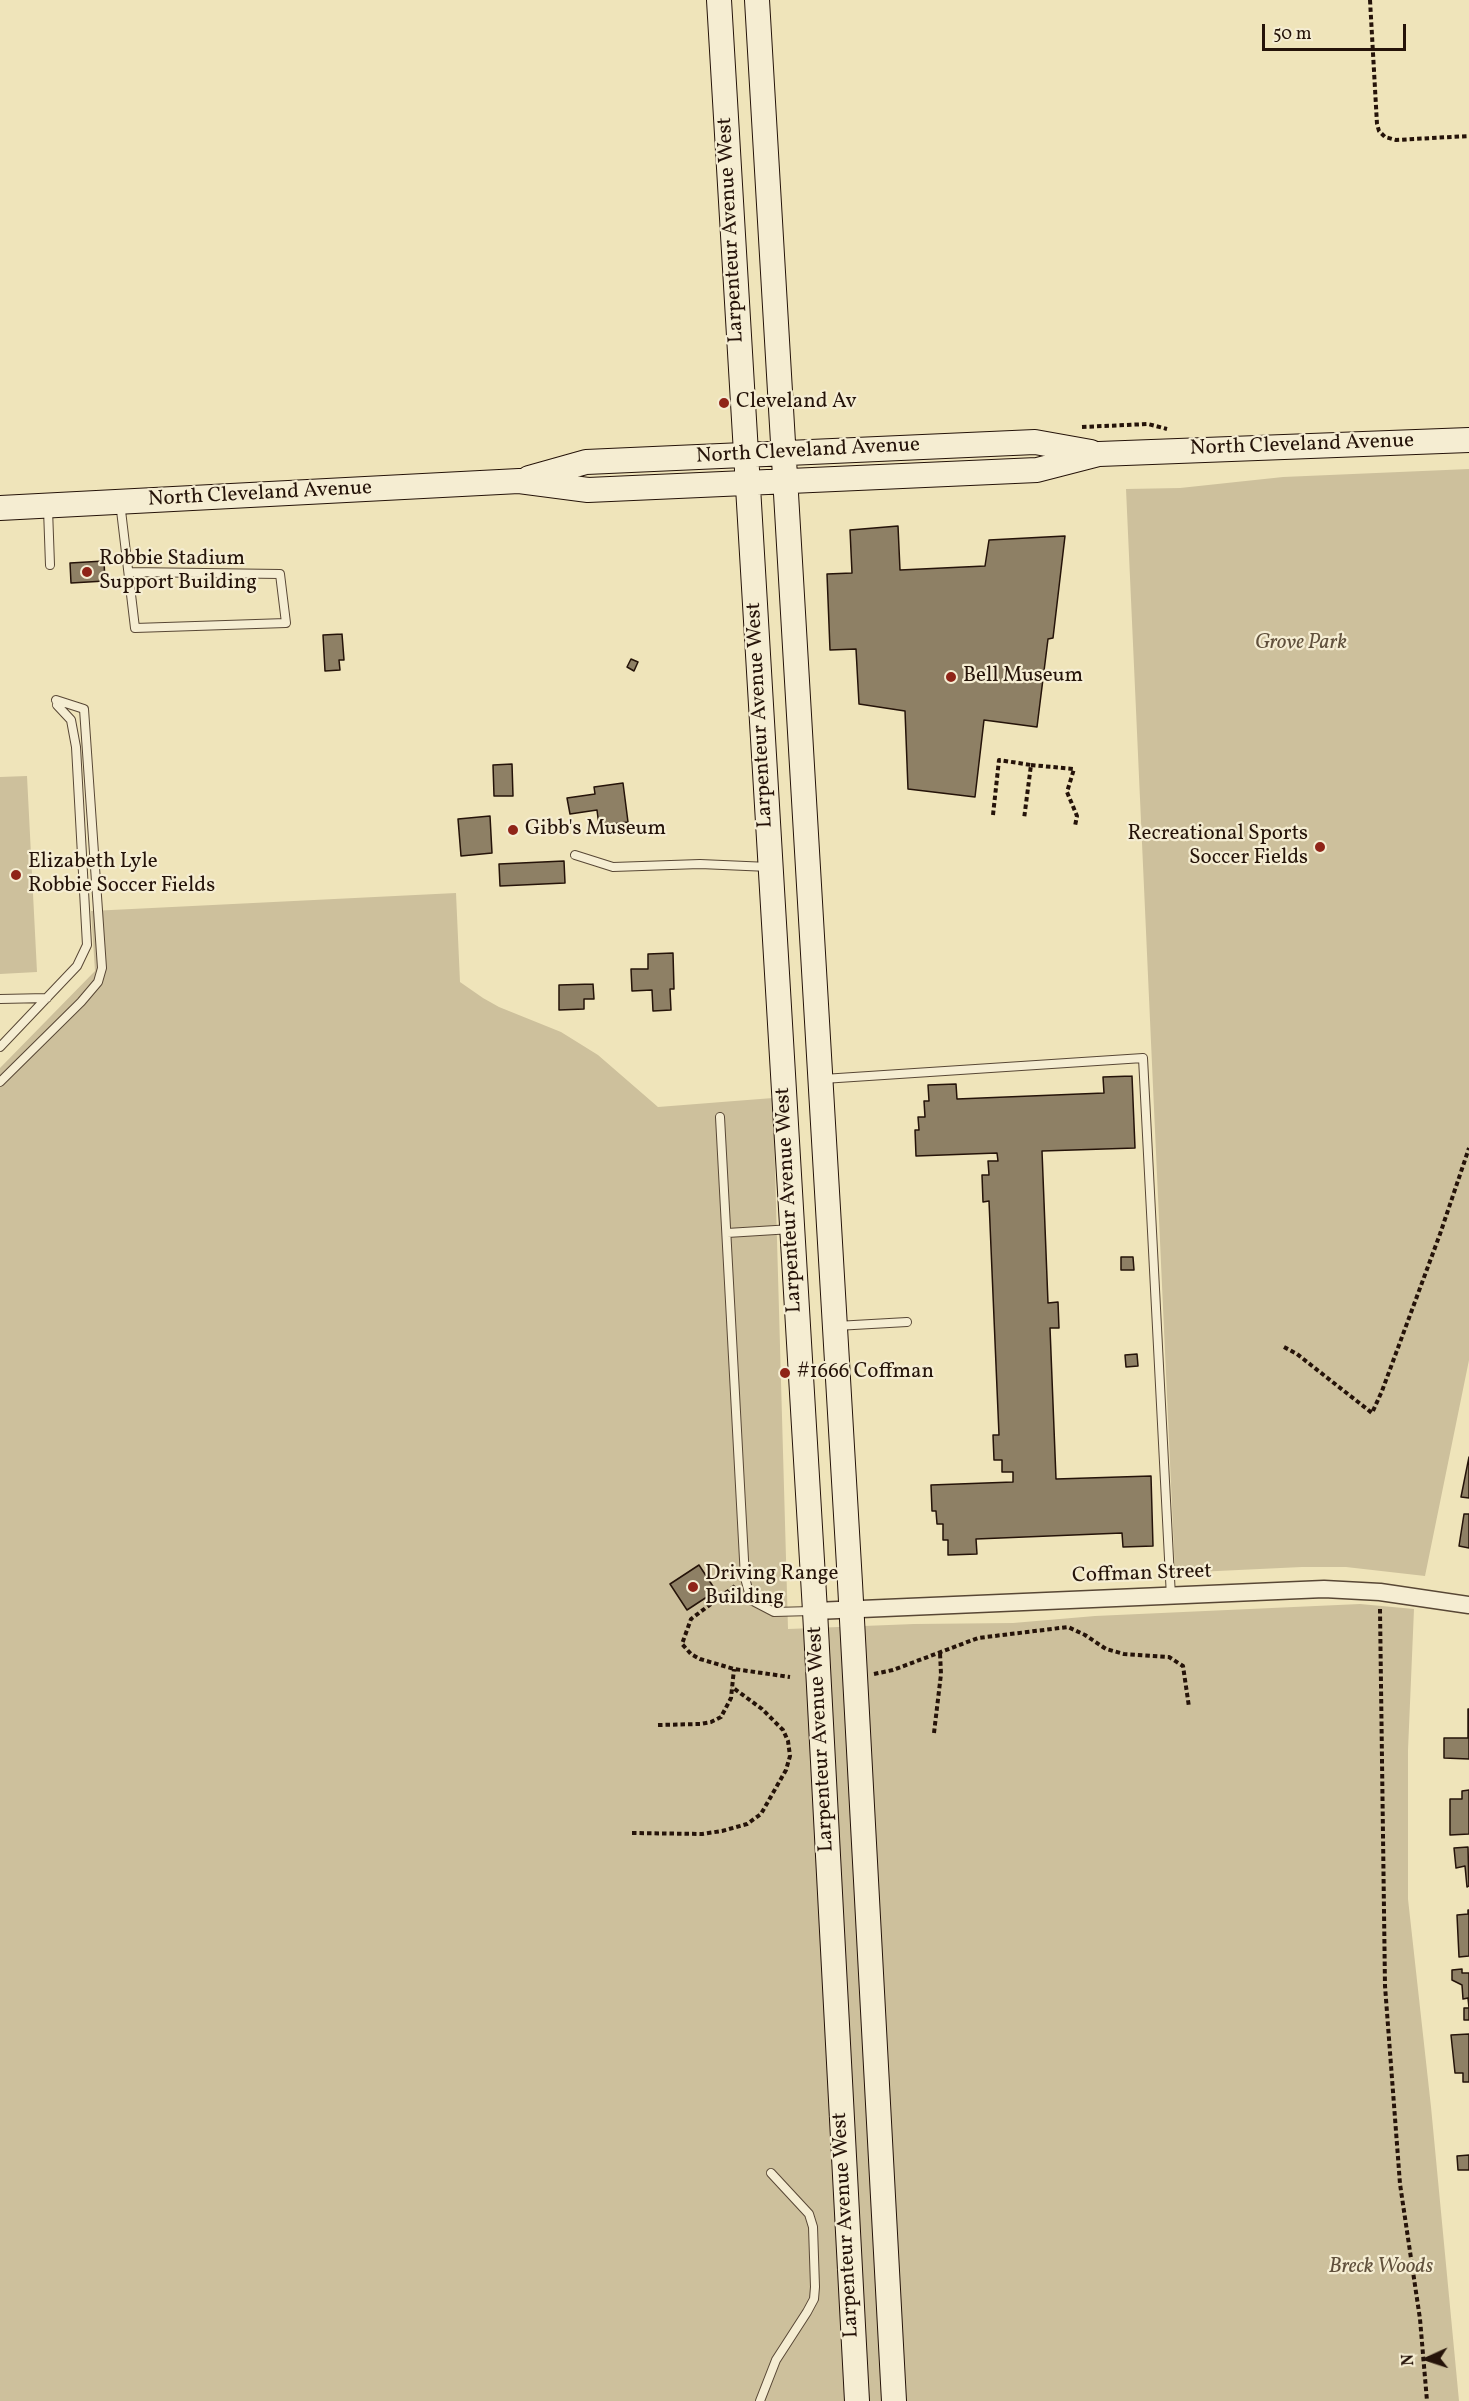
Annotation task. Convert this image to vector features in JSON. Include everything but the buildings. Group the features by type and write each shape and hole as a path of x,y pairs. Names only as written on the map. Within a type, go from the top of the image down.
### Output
{"main road":[{"name":"Larpenteur Avenue West","path":"719,0 815,1611 857,2401"},
{"name":"Larpenteur Avenue West","path":"757,0 852,1609 894,2401"},
{"name":"North Cleveland Avenue","path":"0,508 519,481 588,490 1037,470 1099,454 1469,440"},
{"name":"North Cleveland Avenue","path":"519,481 586,462 1035,442 1099,454"},
{"path":"772,894 809,890"}],"street":[{"name":"Coffman Street","path":"815,1611 1324,1589 1380,1592 1469,1605"}],"lane":[{"path":"120,502 135,628 286,623 279,574 129,573"},
{"path":"48,506 50,566"},
{"path":"0,1047 77,966 87,945 76,747 71,720 56,703 84,709 102,969 98,982 81,1002 0,1082"},
{"path":"576,855 613,867 700,864 770,867"},
{"path":"0,999 47,998"},
{"path":"820,1079 1143,1058 1171,1597"},
{"path":"720,1117 745,1578 751,1600 774,1612 815,1611"},
{"path":"727,1233 792,1229"},
{"path":"835,1326 907,1322"},
{"path":"760,2401 776,2360 807,2312 814,2299 816,2287 813,2227 809,2214 771,2173"}],"path":[{"path":"1370,0 1379,131 1384,136 1396,140 1469,136"},
{"path":"993,815 999,760 1074,770 1067,792 1077,816 1075,826"},
{"path":"1024,819 1031,765"},
{"path":"1284,1347 1297,1354 1372,1413 1440,1234 1469,1148"},
{"path":"745,1578 691,1619 682,1644 691,1654 700,1659 734,1669 790,1677"},
{"path":"1380,1592 1385,1986 1400,2184 1420,2319 1427,2401"},
{"path":"873,1674 940,1653 978,1638 1068,1627 1106,1649 1124,1654 1169,1657 1183,1666 1189,1707"},
{"path":"934,1733 941,1674 940,1653"},
{"path":"657,1725 711,1722 721,1717 726,1709 732,1687 734,1669"},
{"path":"632,1833 722,1832 747,1824 761,1814 786,1770 790,1756 788,1741 783,1730 762,1709 732,1687"}],"green space":[{"name":"Grove Park","path":"1469,469 1469,1360 1425,1576 1346,1567 1175,1573 1126,489 1180,488 1283,477"},
{"name":"Elizabeth Lyle Robbie Soccer Fields","path":"27,776 37,972 0,974 0,777"},
{"name":"Breck Woods","path":"456,893 460,982 483,998 499,1007 561,1032 598,1055 658,1107 773,1098 788,1629 1013,1623 1095,1616 1360,1604 1414,1609 1408,1750 1408,1899 1431,2107 1459,2401 0,2401 0,1068 95,971 91,911"}],"place":[{"name":"Cleveland Av","path":"724,403"},
{"name":"Robbie Stadium Support Building","path":"87,572"},
{"name":"Bell Museum","path":"951,677"},
{"name":"Gibb's Museum","path":"513,830"},
{"name":"Recreational Sports Soccer Fields","path":"1320,847"},
{"name":"Elizabeth Lyle Robbie Soccer Fields","path":"16,875"},
{"name":"#1666 Coffman","path":"785,1373"},
{"name":"Driving Range Building","path":"693,1587"}]}
